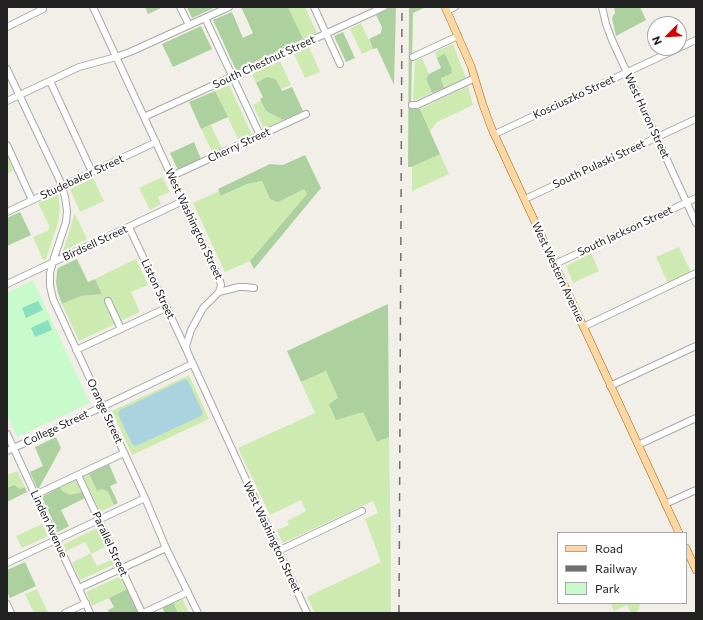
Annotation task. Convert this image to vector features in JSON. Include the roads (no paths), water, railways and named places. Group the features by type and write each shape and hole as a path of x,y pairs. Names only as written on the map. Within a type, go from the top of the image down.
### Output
{"main road":[{"name":"West Western Avenue","path":"446,9 471,66 483,105 495,134 679,532"},
{"path":"687,550 695,565"}],"street":[{"name":"West Washington Street","path":"93,7 220,280 221,285 219,292 204,307 195,322 188,338 186,346 187,351 307,613"},
{"path":"180,7 189,25"},
{"path":"7,101 80,67 130,52 229,7"},
{"path":"314,7 340,64"},
{"name":"South Chestnut Street","path":"144,118 384,7"},
{"path":"446,9 456,7"},
{"name":"West Huron Street","path":"602,7 608,29 627,73 696,223"},
{"path":"7,27 43,9"},
{"path":"205,18 260,135"},
{"path":"413,57 458,36"},
{"name":"Kosciuszko Street","path":"495,134 696,40"},
{"name":"Orange Street","path":"7,69 62,186 66,203 66,222 50,273 51,294 145,498 166,548 198,613"},
{"path":"412,105 417,105 475,78"},
{"path":"50,81 92,172"},
{"name":"Cherry Street","path":"172,176 306,114"},
{"name":"South Pulaski Street","path":"524,199 696,119"},
{"name":"Studebaker Street","path":"7,212 156,142"},
{"path":"7,145 32,200"},
{"name":"South Jackson Street","path":"554,264 696,198"},
{"name":"Birdsell Street","path":"7,284 184,202"},
{"name":"Liston Street","path":"129,227 187,351"},
{"path":"583,327 696,273"},
{"path":"219,292 239,287 254,288"},
{"path":"108,301 121,329"},
{"path":"76,350 166,308"},
{"path":"610,386 696,346"},
{"name":"College Street","path":"7,451 192,364"},
{"path":"638,445 696,418"},
{"name":"Linden Avenue","path":"7,434 90,613"},
{"path":"35,495 124,453"},
{"name":"Parallel Street","path":"78,475 143,613"},
{"path":"665,504 696,490"},
{"path":"7,563 145,498"},
{"path":"278,551 362,511"},
{"path":"79,588 166,548"},
{"path":"143,613 188,592"},
{"path":"65,613 86,603"},
{"path":"7,604 11,613"}],"water":[{"path":"185,379 188,381 203,413 201,416 136,446 132,444 118,414 120,410"}],"railway":[{"path":"399,613 402,7"}]}
